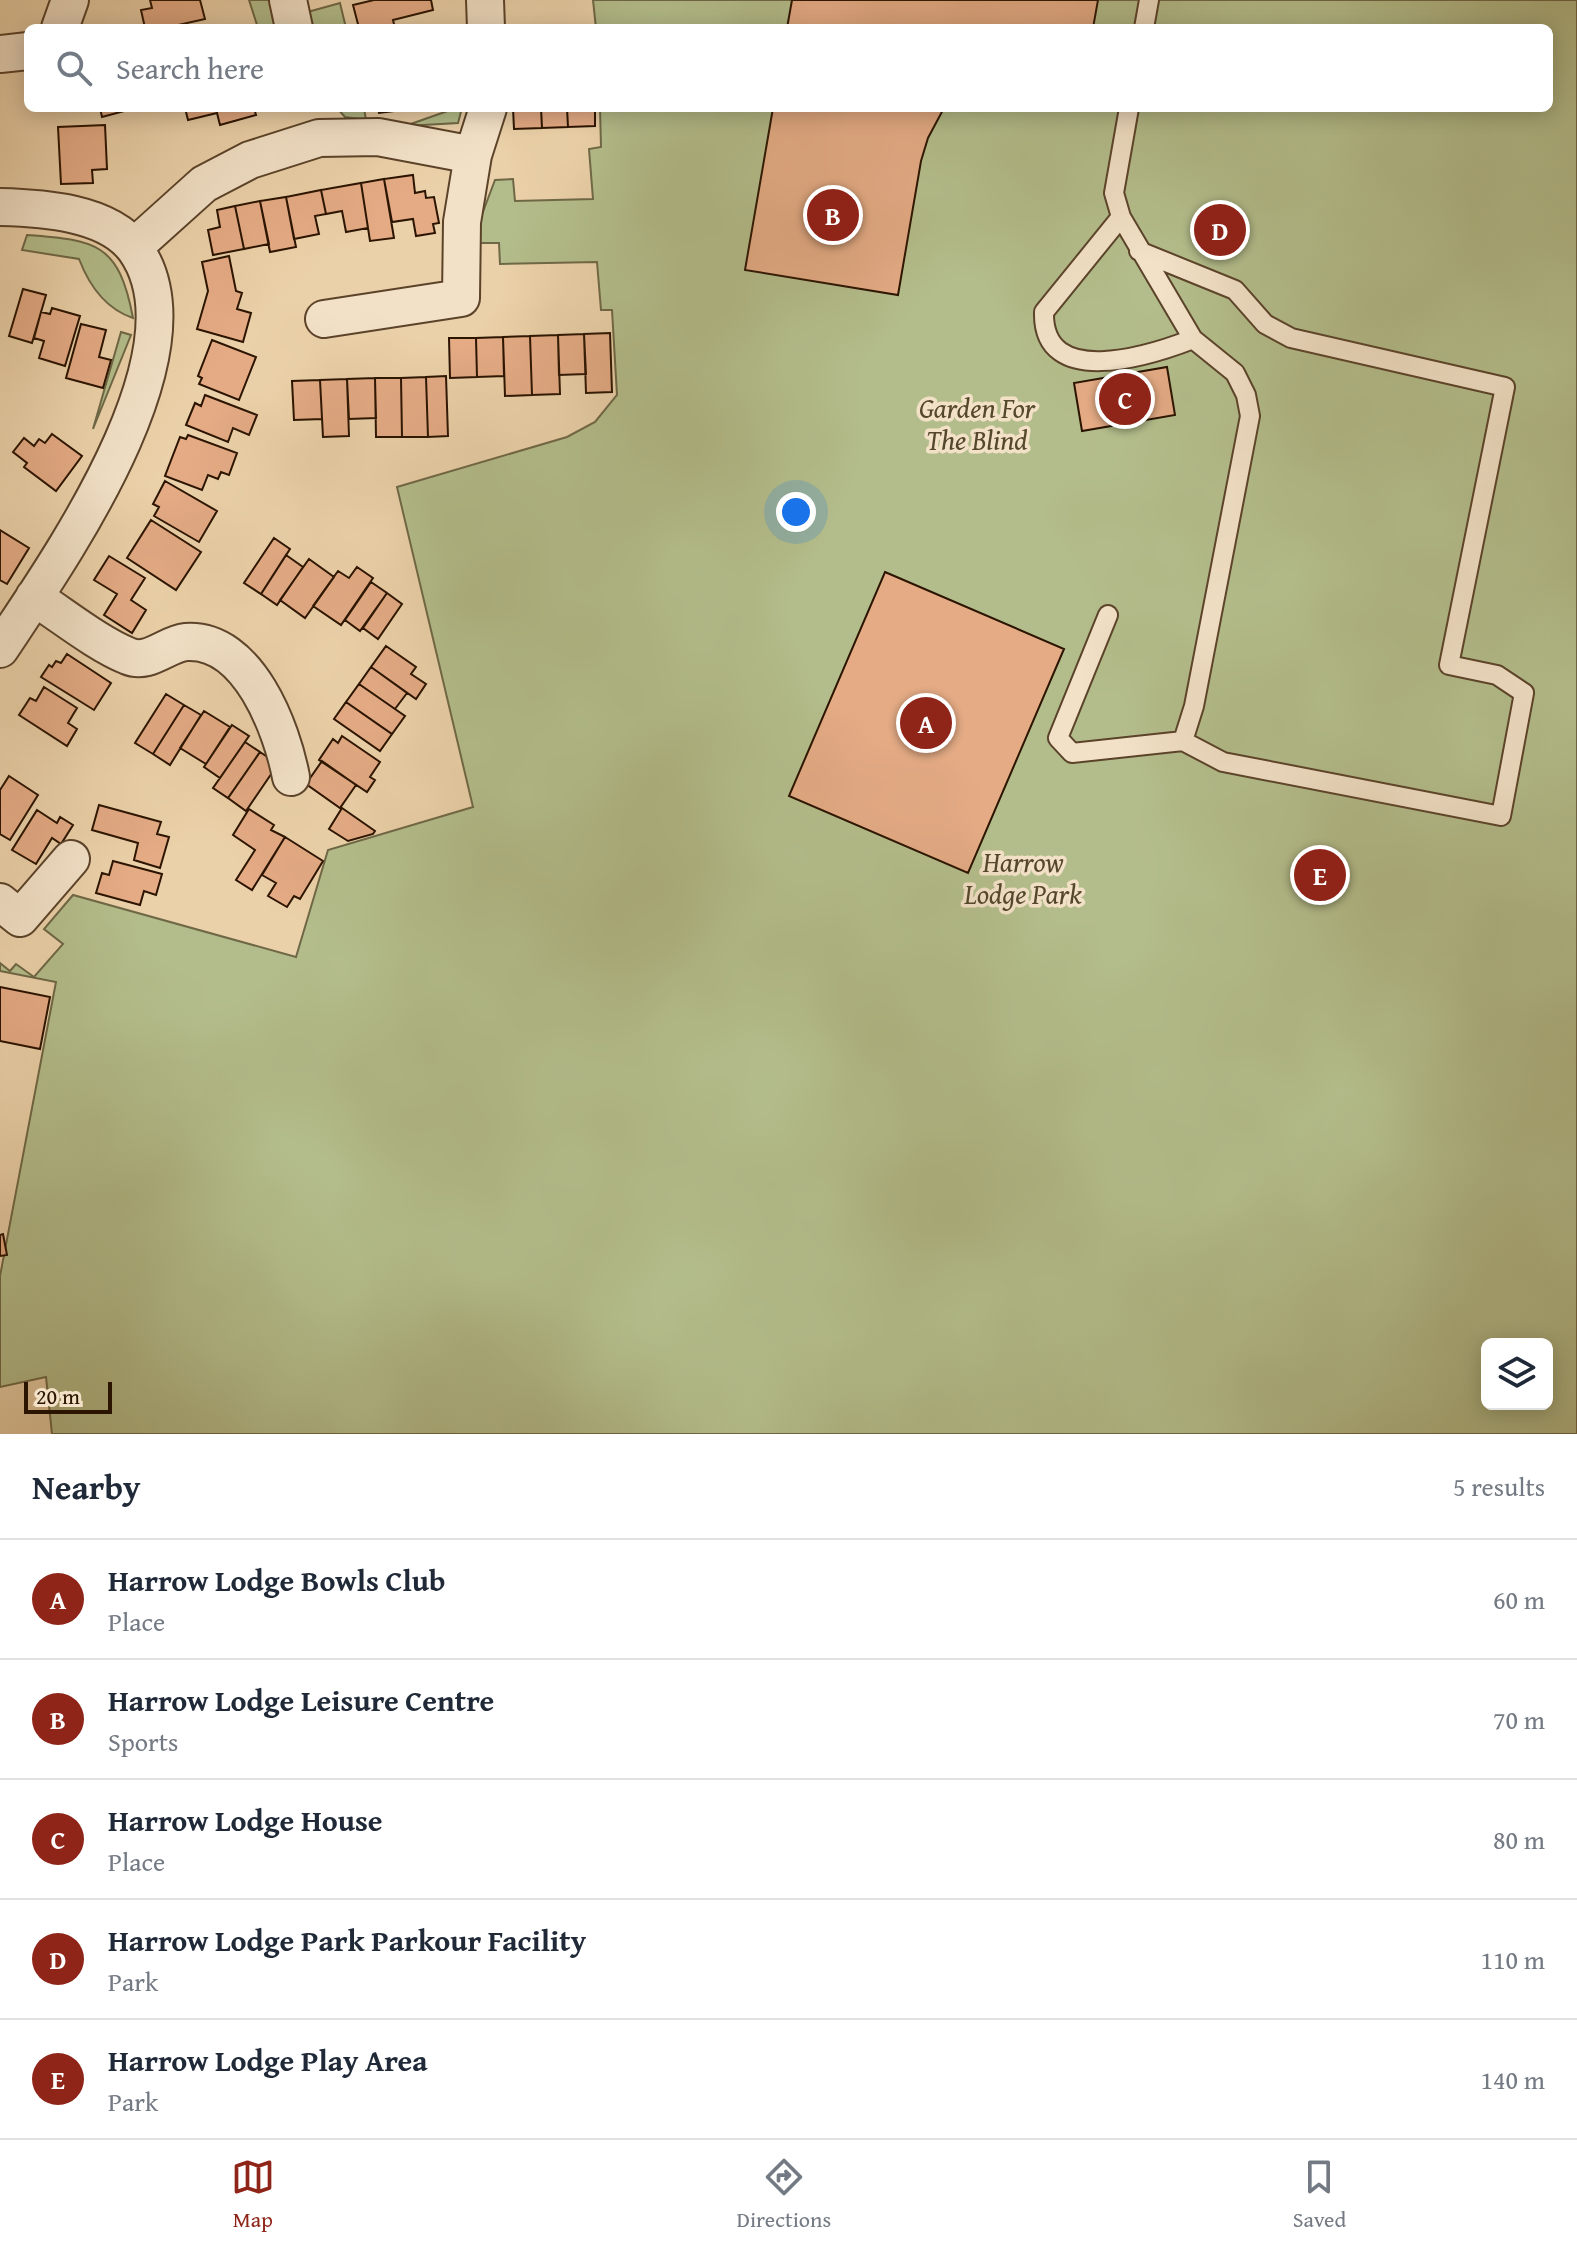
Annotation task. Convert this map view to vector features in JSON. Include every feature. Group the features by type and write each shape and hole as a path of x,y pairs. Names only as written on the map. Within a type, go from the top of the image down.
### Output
{"street":[{"path":"61,24 70,0"},
{"path":"288,0 293,24"},
{"path":"485,0 486,24"},
{"path":"0,54 24,51"},
{"path":"324,319 461,298 462,222 473,155 487,112"},
{"path":"134,247 204,184 315,123 473,155"},
{"path":"0,207 62,211 100,224 134,247 150,285 156,324 141,391 100,491 0,649"},
{"path":"34,597 129,657 149,657 186,642 213,648 237,664 255,683 272,711 285,742 291,777"},
{"path":"0,902 20,918 71,859"}],"lane":[{"path":"1145,24 1149,0"},
{"path":"1128,112 1114,193 1121,217 1193,339 1235,373 1246,395 1250,416 1194,706 1183,741"},
{"path":"1121,217 1044,312 1043,331 1058,351 1084,363 1156,354 1193,339"},
{"path":"1108,615 1058,738 1072,753 1183,741 1223,762 1501,816 1524,693 1497,675 1449,665 1505,387 1291,338 1265,324 1235,290 1139,251"}],"green space":[{"path":"249,0 274,0 279,24 257,24"},
{"name":"Harrow Lodge Park","path":"593,0 1577,0 1577,1434 52,1434 46,1377 0,1387 0,1276 56,982 0,971 0,963 10,971 16,964 34,977 63,944 44,929 73,895 296,957 328,850 473,807 397,487 567,437 595,422 617,395 612,310 601,310 597,262 500,264 499,243 476,243 478,225 495,180 513,179 515,201 593,199 589,149 601,147 600,112 1553,112 1553,24 596,24"},
{"path":"340,3 345,24 307,24 304,13"},
{"path":"341,112 365,112 366,120 345,117"},
{"path":"445,112 461,112 458,123 405,126"},
{"path":"27,235 71,240 101,250 112,260 120,274 133,318 115,309 100,295 79,259 22,250"},
{"path":"121,332 131,335 93,429"}],"building":[{"path":"150,0 200,0 205,19 183,24 144,24 141,10 152,8"},
{"path":"374,0 431,0 433,10 393,20 394,24 358,24 353,5"},
{"path":"792,0 1098,0 1094,24 788,24"},
{"path":"101,112 121,112 102,117"},
{"path":"186,112 255,112 256,115 220,125 217,113 188,120"},
{"path":"513,112 541,112 542,128 514,129"},
{"path":"541,112 567,112 568,127 542,128"},
{"path":"567,112 595,112 595,126 568,127"},
{"path":"772,112 942,112 928,138 921,161 898,295 745,270"},
{"path":"105,125 107,169 92,170 93,183 61,184 58,127"},
{"path":"413,175 415,193 425,191 426,198 434,197 439,223 433,224 435,233 416,236 413,219 392,222 384,179"},
{"path":"384,179 394,238 370,241 361,183"},
{"path":"361,183 368,228 346,232 342,211 326,214 321,190"},
{"path":"321,190 326,214 315,216 319,234 294,239 286,197"},
{"path":"286,197 296,247 270,252 260,201"},
{"path":"260,201 269,244 244,249 235,206"},
{"path":"235,206 244,249 213,255 208,230 220,227 217,210"},
{"path":"229,256 236,291 242,293 237,309 251,313 243,342 197,329 208,291 202,262"},
{"path":"23,289 46,295 32,343 9,336"},
{"path":"52,308 80,316 65,366 39,358 44,341 34,338 41,312 50,314"},
{"path":"81,324 106,330 99,357 111,360 103,388 66,378"},
{"path":"610,333 612,392 586,393 584,334"},
{"path":"584,334 586,374 559,375 558,335"},
{"path":"558,335 560,394 532,395 530,336"},
{"path":"530,336 532,395 505,396 503,337"},
{"path":"503,337 504,376 477,377 476,338"},
{"path":"449,338 476,338 477,377 450,378"},
{"path":"212,340 256,357 239,400 199,384 202,378 198,376"},
{"path":"1167,367 1175,415 1082,431 1074,383"},
{"path":"446,376 448,436 428,437 426,377"},
{"path":"426,377 428,437 402,437 401,378"},
{"path":"375,378 376,418 349,419 347,379"},
{"path":"375,378 401,378 402,437 376,437"},
{"path":"347,379 349,436 323,437 320,380"},
{"path":"320,380 322,419 294,420 292,381"},
{"path":"205,395 257,415 249,435 233,428 228,442 186,425 195,403 201,406"},
{"path":"52,434 82,456 56,491 24,467 27,463 13,452 24,438 34,446 39,439 45,443"},
{"path":"188,435 237,453 229,475 221,472 218,479 208,475 202,490 165,476 180,437 186,439"},
{"path":"165,481 217,511 199,542 154,516 159,507 153,504"},
{"path":"151,520 201,552 176,590 127,558"},
{"path":"0,530 29,548 7,584 0,580"},
{"path":"274,538 290,549 261,594 244,583"},
{"path":"286,555 303,567 277,605 261,594"},
{"path":"109,556 145,578 131,600 146,610 132,633 104,615 117,594 94,580"},
{"path":"309,559 334,577 305,618 280,600"},
{"path":"357,567 373,578 341,625 313,606 338,571 349,578"},
{"path":"885,572 1064,649 968,873 789,796"},
{"path":"371,582 387,593 360,631 345,620"},
{"path":"387,593 402,604 378,639 363,628"},
{"path":"386,646 416,667 411,674 426,684 416,699 371,667"},
{"path":"67,654 111,683 94,710 41,677 49,665 52,667 56,661 61,663"},
{"path":"371,667 407,693 395,709 359,684"},
{"path":"359,684 405,716 392,734 346,702"},
{"path":"44,687 77,708 68,723 77,729 67,746 19,715 30,698 36,701"},
{"path":"166,694 184,705 153,754 135,743"},
{"path":"346,702 392,734 380,751 334,719"},
{"path":"184,705 201,715 170,765 153,754"},
{"path":"204,711 230,727 206,764 180,748"},
{"path":"232,725 249,736 220,778 204,767"},
{"path":"342,736 380,762 370,777 375,780 367,792 319,760 333,739 338,743"},
{"path":"245,742 260,752 228,798 213,788"},
{"path":"260,752 278,764 246,811 228,798"},
{"path":"322,761 356,785 340,808 306,784"},
{"path":"9,776 38,795 10,840 0,834 0,790"},
{"path":"99,805 161,822 157,834 169,837 160,868 134,860 138,843 92,830"},
{"path":"342,808 375,831 373,834 348,841 329,829"},
{"path":"249,809 274,825 271,830 285,837 252,890 236,880 255,850 233,835"},
{"path":"37,810 57,823 60,817 73,825 61,844 52,838 36,864 12,850"},
{"path":"285,837 323,861 300,899 294,896 287,907 268,896 276,883 262,875"},
{"path":"113,861 162,874 156,895 144,891 140,905 96,893 102,873 109,875"},
{"path":"0,987 50,997 40,1049 0,1041"},
{"path":"3,1234 7,1255 0,1256 0,1235"}],"place":[{"name":"Harrow Lodge Leisure Centre","path":"833,215"},
{"name":"Harrow Lodge Park Parkour Facility","path":"1220,230"},
{"name":"Harrow Lodge House","path":"1125,399"},
{"name":"Harrow Lodge Bowls Club","path":"926,723"},
{"name":"Harrow Lodge Play Area","path":"1320,875"}],"park label":[{"name":"Garden For The Blind","path":"977,423"}]}
